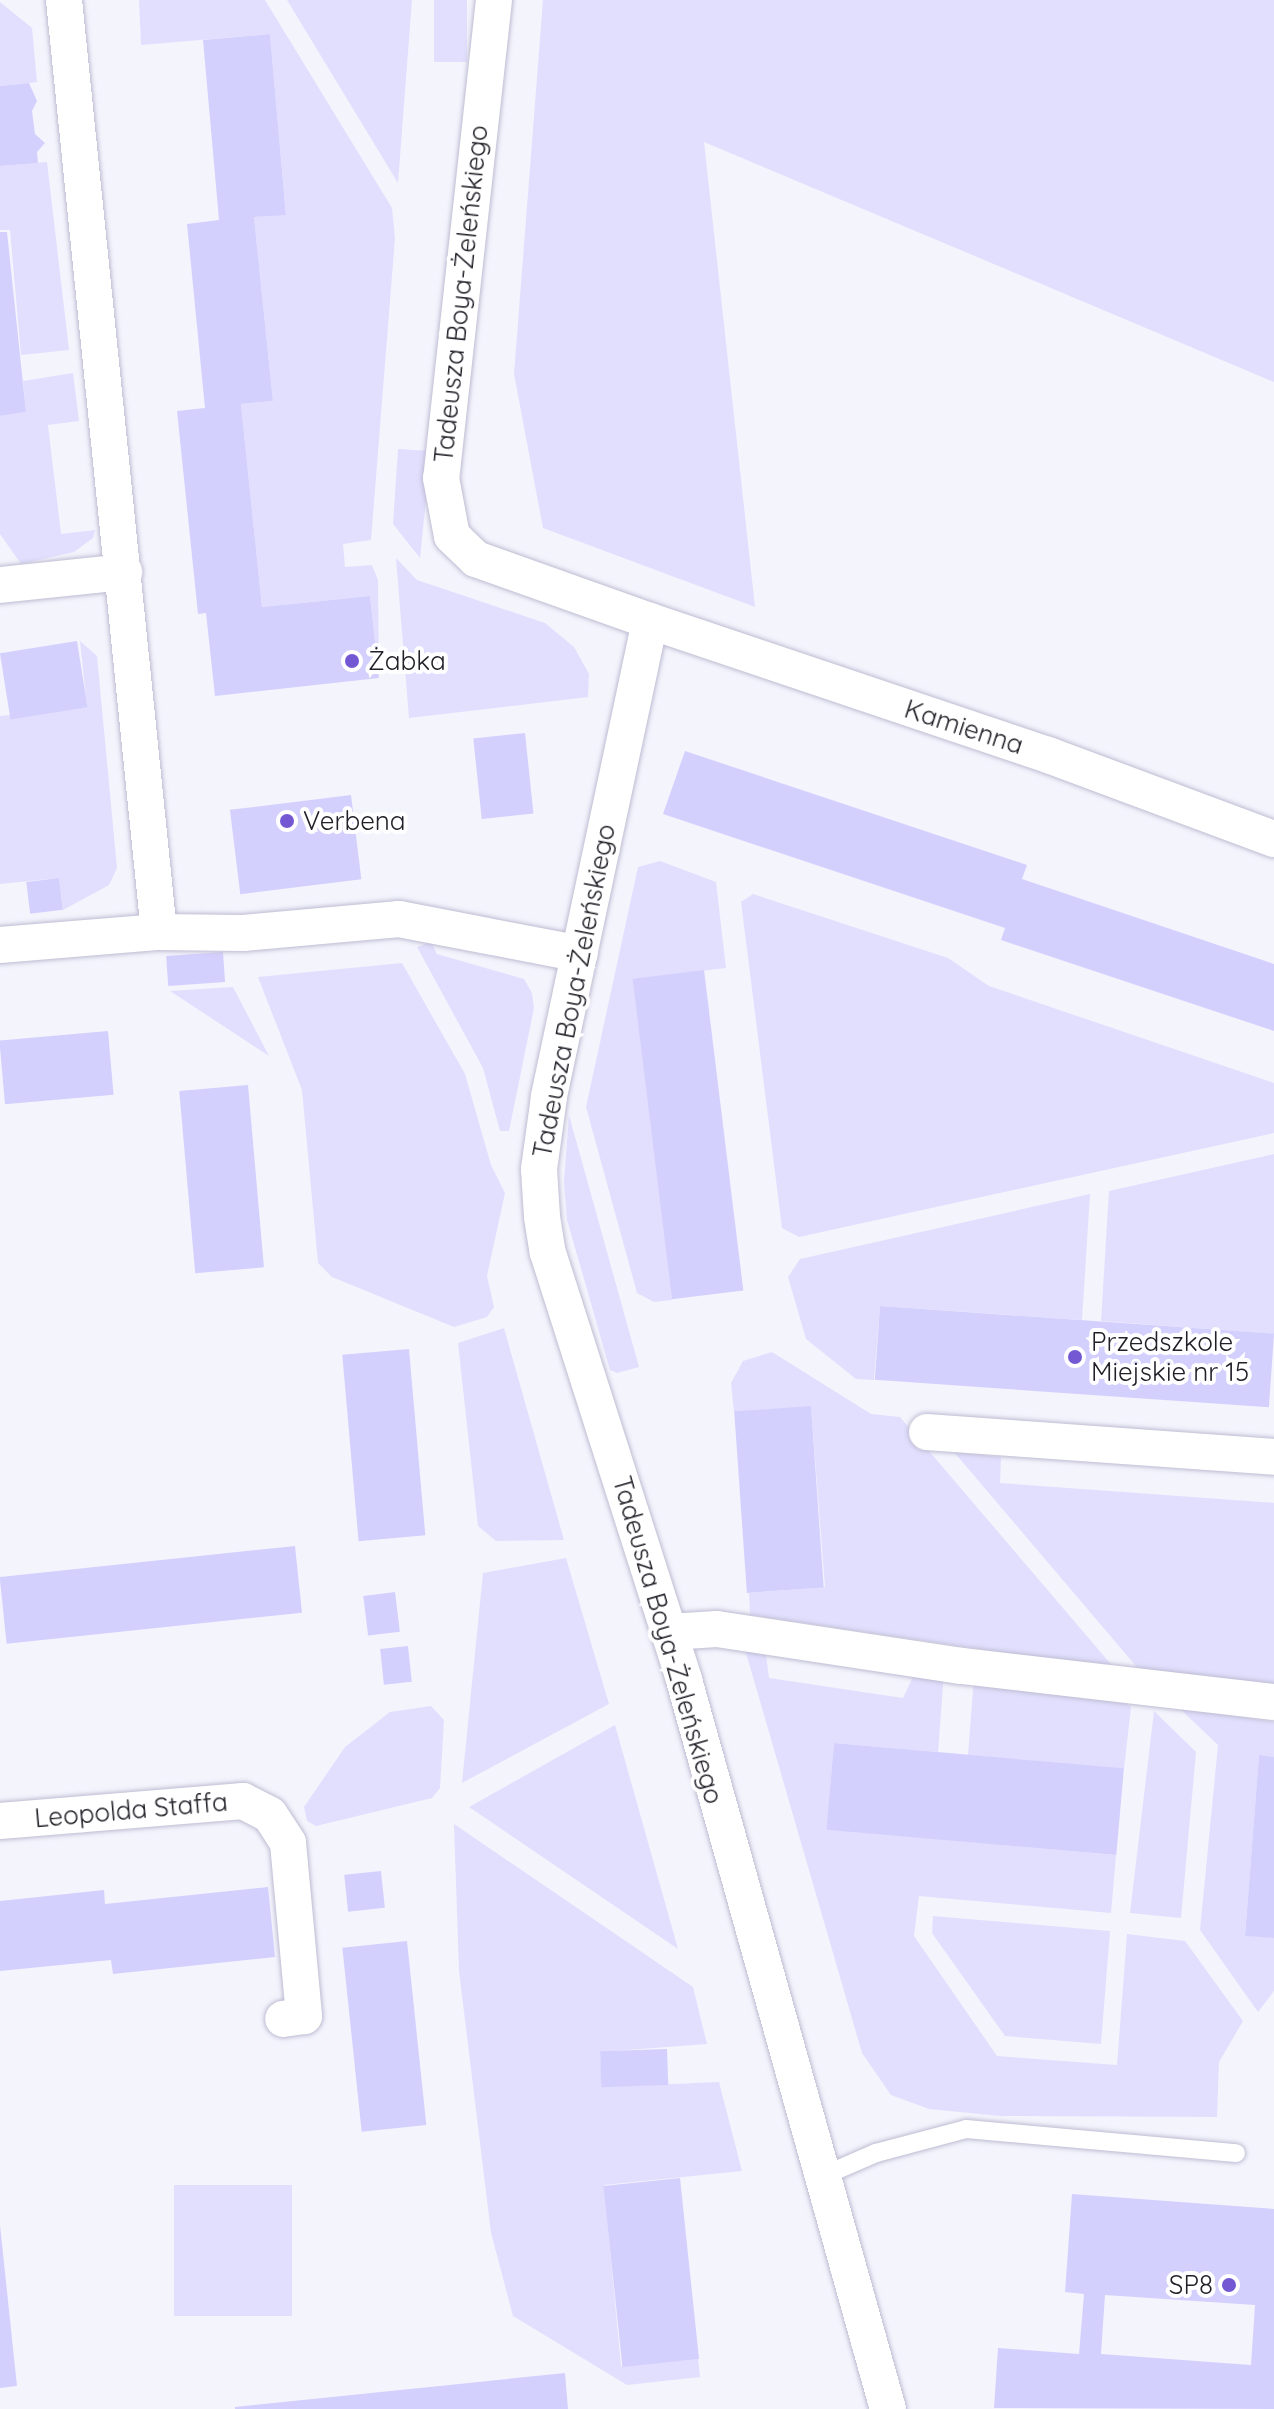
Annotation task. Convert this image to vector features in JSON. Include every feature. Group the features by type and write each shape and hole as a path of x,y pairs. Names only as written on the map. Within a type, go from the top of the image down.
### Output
{"street":[{"path":"64,0 159,932"},
{"name":"Tadeusza Boya-Żeleńskiego","path":"494,0 441,478 452,536 476,559 650,621 580,954 539,1169 542,1217 548,1253 669,1632 888,2409"},
{"path":"0,585 124,572"},
{"name":"Kamienna","path":"650,621 1048,755 1274,839"},
{"path":"0,945 159,932 243,933 399,919 580,954"},
{"path":"927,1432 1274,1457"},
{"path":"669,1632 717,1629 962,1666 1274,1702"},
{"name":"Leopolda Staffa","path":"0,1821 243,1801 270,1815 288,1843 304,2016 283,2019"}],"lane":[{"path":"823,2176 876,2153 966,2129 1236,2153"}],"shaded area":[{"path":"139,0 265,0 392,208 395,238 371,540 343,544 345,567 372,565 378,580 379,678 370,596 262,607 241,404 273,401 254,217 286,214 270,34 141,45"},
{"path":"287,0 412,0 398,183"},
{"path":"434,0 467,0 467,62 434,62"},
{"path":"543,0 1274,0 1274,382 704,142 755,607 543,528 514,374"},
{"path":"0,2 32,28 37,82 0,86"},
{"path":"47,162 69,350 21,355 10,230 0,230 0,166"},
{"path":"73,373 79,421 48,425 61,534 95,530 93,538 74,552 21,564 0,534 0,416 26,412 23,381"},
{"path":"398,449 431,451 420,558 393,524"},
{"path":"396,558 417,580 545,623 574,647 589,674 588,697 409,718"},
{"path":"80,641 97,656 117,868 109,885 63,910 59,878 0,884 0,716 87,707"},
{"path":"660,861 716,882 726,968 633,979 672,1300 654,1302 637,1293 586,1107 638,867"},
{"path":"753,894 948,958 989,986 1274,1083 1274,1133 799,1237 782,1228 741,902"},
{"path":"431,942 437,954 524,979 532,993 534,1008 509,1131 500,1131 483,1068 417,947"},
{"path":"402,963 465,1074 491,1165 505,1193 487,1276 494,1307 487,1317 454,1327 332,1277 318,1263 302,1090 258,977"},
{"path":"233,987 269,1056 170,991"},
{"path":"569,1115 639,1367 617,1373 610,1370 567,1220 564,1182"},
{"path":"1274,1154 1274,1334 1101,1321 1109,1191"},
{"path":"1090,1194 1082,1320 880,1306 874,1380 856,1379 806,1339 788,1277 800,1259"},
{"path":"504,1328 564,1540 496,1541 478,1526 458,1343"},
{"path":"772,1352 871,1414 900,1417 1115,1669 750,1615 749,1593 825,1587 811,1407 734,1412 731,1383 743,1361"},
{"path":"954,1452 1001,1457 1000,1483 1274,1503 1274,1690 1141,1672"},
{"path":"566,1558 609,1704 462,1783 483,1573"},
{"path":"744,1646 765,1646 769,1678 903,1698 918,1666 944,1673 938,1752 834,1743 827,1829 1116,1855 1111,1913 919,1896 914,1936 997,2056 1117,2065 1127,1934 1185,1941 1243,2021 1219,2062 1217,2117 1000,2116 929,2109 891,2095 862,2053"},
{"path":"974,1677 1119,1695 1131,1707 1124,1769 968,1755"},
{"path":"431,1706 444,1720 440,1788 432,1798 316,1826 307,1821 304,1807 345,1747 390,1712"},
{"path":"1178,1707 1274,1722 1274,1757 1259,1756 1245,1935 1274,1938 1274,1991 1258,2012 1200,1930 1218,1745"},
{"path":"1154,1711 1196,1752 1181,1918 1130,1913"},
{"path":"615,1725 678,1949 469,1807"},
{"path":"454,1824 693,1987 707,2044 600,2052 602,2087 719,2082 742,2171 604,2185 621,2366 698,2359 700,2377 627,2385 513,2316 491,2233 459,1971"},
{"path":"933,1916 1110,1931 1101,2044 1005,2036 932,1933"},
{"path":"174,2185 292,2185 292,2316 174,2316"}],"building":[{"path":"270,34 286,215 254,217 273,401 241,404 262,607 370,596 379,678 215,696 206,613 198,614 177,411 205,408 187,224 219,220 203,40"},
{"path":"29,83 37,101 32,111 35,134 45,143 37,152 38,163 0,166 0,86"},
{"path":"0,232 7,232 26,412 0,416"},
{"path":"77,641 87,707 10,719 0,653"},
{"path":"525,733 533,814 482,819 473,738"},
{"path":"685,751 1027,865 1022,879 1274,964 1274,1031 1001,940 1005,928 663,814"},
{"path":"351,795 361,879 240,894 230,810"},
{"path":"59,878 63,910 30,914 26,882"},
{"path":"223,952 225,982 168,986 166,956"},
{"path":"704,970 743,1291 672,1299 633,979"},
{"path":"108,1031 114,1095 5,1104 0,1040"},
{"path":"248,1085 264,1267 195,1273 179,1091"},
{"name":"Przedszkole Miejskie nr 15","path":"880,1306 1274,1334 1269,1407 875,1380"},
{"path":"409,1349 425,1535 359,1541 342,1355"},
{"path":"811,1406 824,1588 747,1593 734,1411"},
{"path":"295,1546 302,1613 7,1644 0,1577"},
{"path":"395,1592 400,1632 368,1636 363,1596"},
{"path":"408,1646 412,1682 384,1685 380,1649"},
{"path":"834,1743 1124,1768 1116,1855 826,1830"},
{"path":"1259,1755 1274,1757 1274,1938 1245,1936"},
{"path":"381,1871 385,1908 348,1912 344,1875"},
{"path":"268,1887 275,1957 113,1974 111,1960 0,1971 0,1901 104,1890 105,1904"},
{"path":"407,1941 426,2125 362,2132 342,1948"},
{"path":"667,2049 668,2085 601,2087 600,2051"},
{"path":"680,2178 699,2359 622,2367 603,2186"},
{"path":"1072,2194 1274,2209 1274,2409 994,2408 998,2348 1079,2354 1084,2294 1065,2292","holes":["1105,2295 1255,2305 1251,2365 1101,2354"]},
{"path":"0,2225 17,2386 0,2388"},
{"path":"565,2373 568,2409 235,2409 235,2407"}],"place":[{"name":"Żabka","path":"352,661"},
{"name":"Verbena","path":"287,821"},
{"name":"Przedszkole Miejskie nr 15","path":"1075,1357"},
{"name":"SP8","path":"1229,2285"}]}
